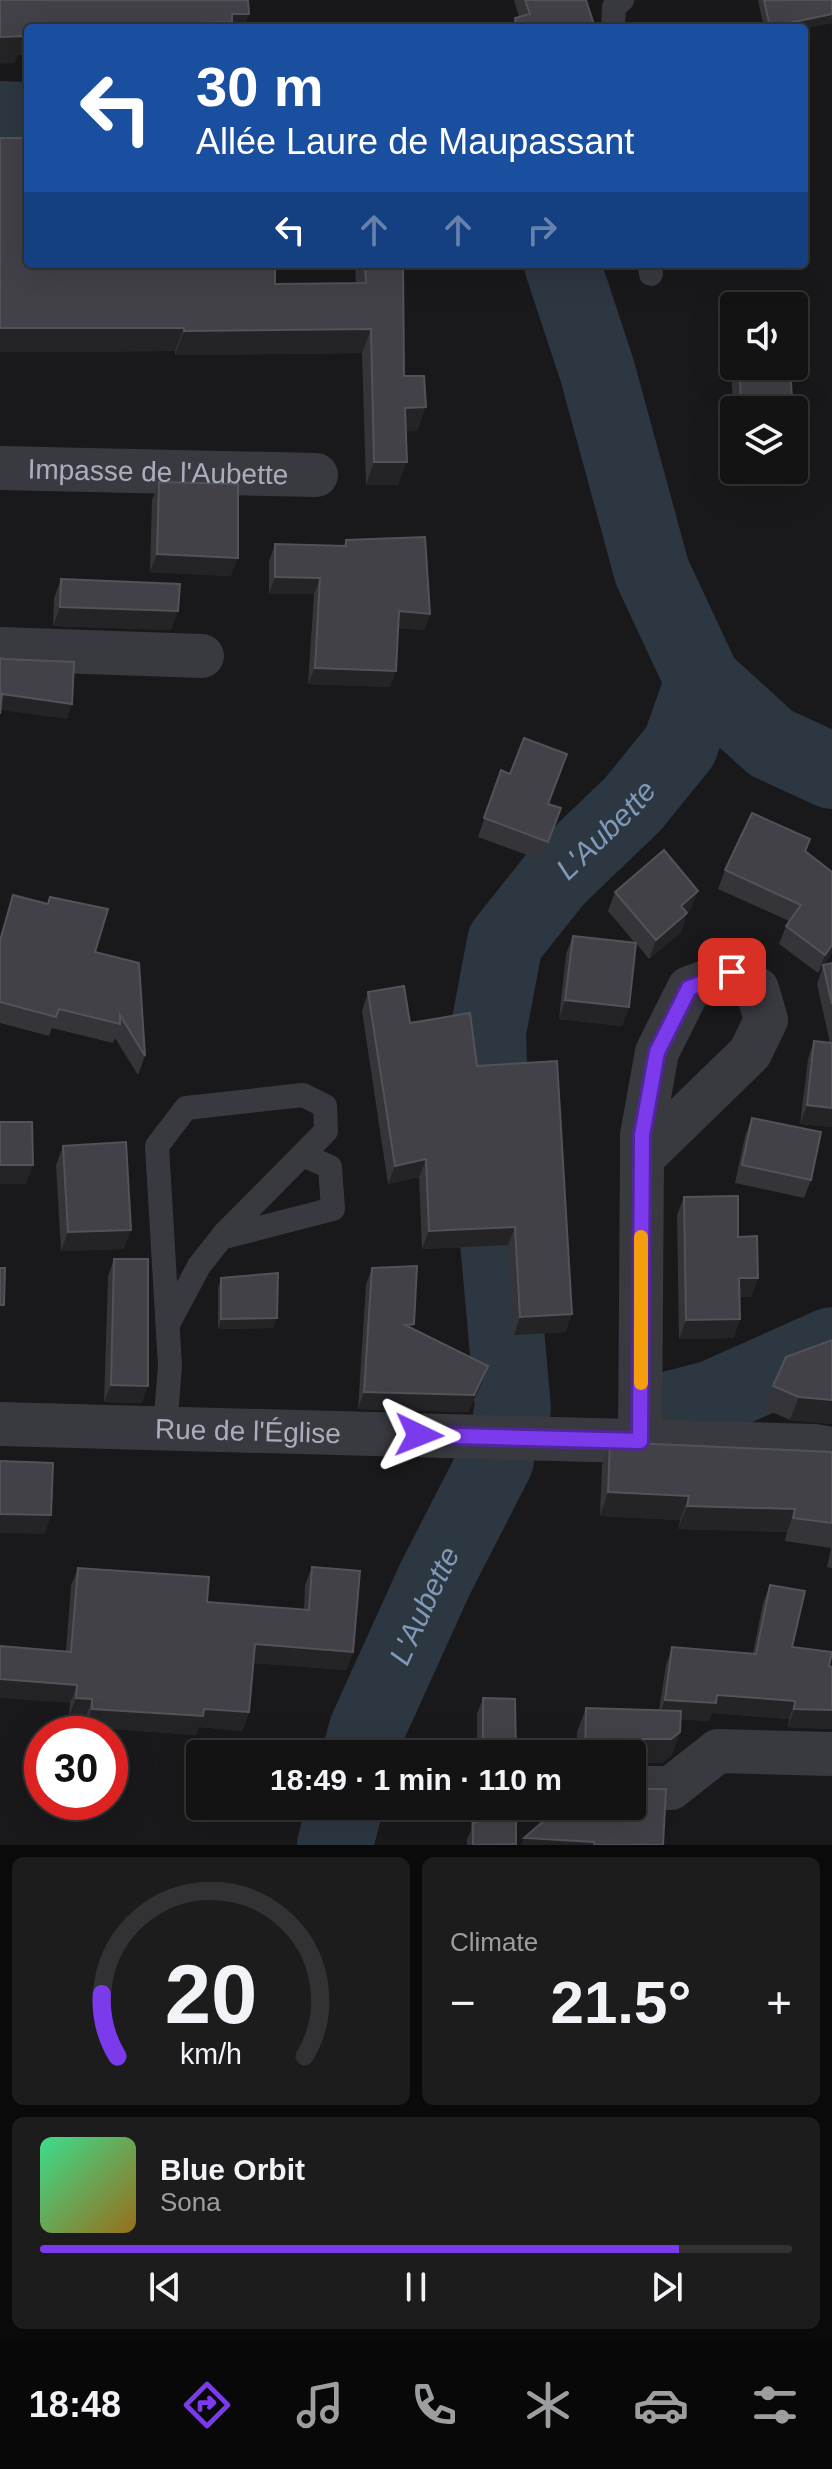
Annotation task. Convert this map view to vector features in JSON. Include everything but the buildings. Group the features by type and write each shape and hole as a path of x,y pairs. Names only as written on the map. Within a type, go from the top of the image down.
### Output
{"street":[{"name":"Impasse de l'Aubette","path":"0,468 316,475"},
{"path":"0,649 202,656"},
{"path":"640,1441 642,1158"},
{"name":"Rue de l'Église","path":"0,1424 815,1446 832,1449"},
{"path":"646,1788 671,1788 718,1751 832,1754"}],"lane":[{"path":"613,24 614,7 622,0"},
{"path":"165,1429 170,1366 157,1146 186,1108 303,1095 325,1106 326,1131 221,1238 199,1266 168,1324"},
{"path":"221,1238 333,1209 330,1167 303,1155"}],"waterway":[{"name":"L'Aubette","path":"0,119 24,120"},
{"name":"L'Aubette","path":"511,1416 513,1409 493,1185 488,1032 505,942 556,878 633,804 680,746 703,681 652,572 597,370 563,268"},
{"path":"703,681 771,743 832,771"},
{"path":"663,1411 713,1398 832,1345"},
{"name":"L'Aubette","path":"364,1740 435,1579 496,1460"},
{"name":"L'Aubette","path":"335,1845 341,1820"}],"slow traffic":[{"path":"641,1237 641,1383"}],"route":[{"path":"419,1435 640,1441 642,1135 657,1052 689,988 732,972"}]}
